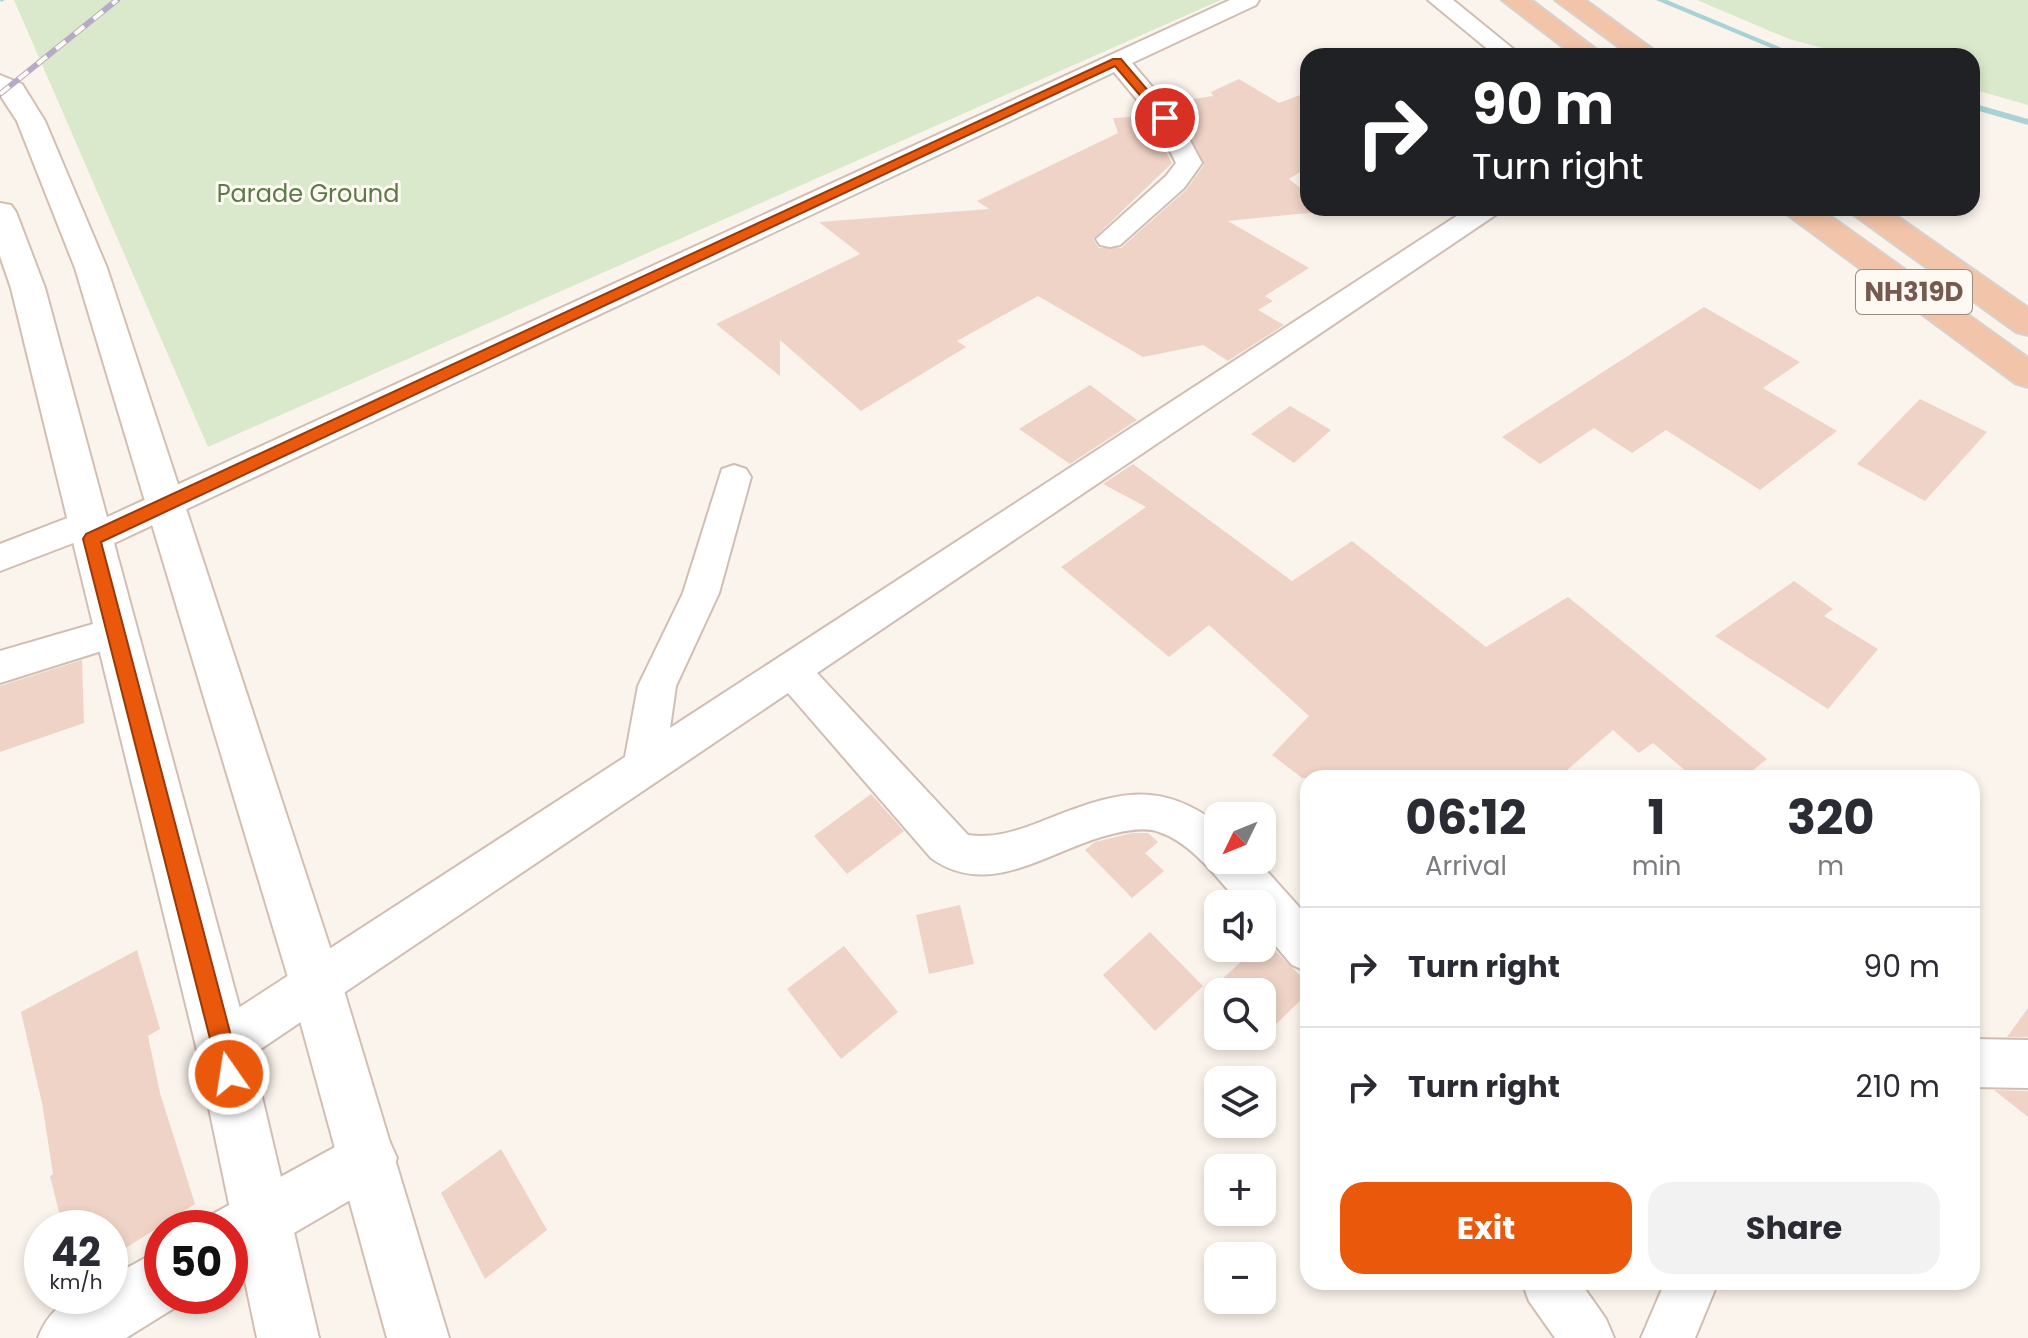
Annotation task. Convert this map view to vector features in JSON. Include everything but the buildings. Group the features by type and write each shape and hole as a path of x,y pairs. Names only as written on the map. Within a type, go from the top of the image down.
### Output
{"highway":[{"path":"1515,0 1581,48"},
{"path":"1568,0 1637,48"},
{"name":"NH319D","path":"1810,216 2028,375"},
{"name":"NH319D","path":"1876,216 2028,324"}],"main road":[{"path":"0,83 12,90 31,121 91,268 316,984 418,1338"},
{"path":"0,212 28,288 223,1046 244,1210"},
{"path":"248,1226 368,1158"},
{"path":"248,1232 288,1338"},
{"path":"69,1338 144,1291"}],"street":[{"path":"0,558 167,505 1248,0"},
{"path":"1439,0 1500,48"},
{"path":"1110,239 1175,182 1189,163 1183,143 1117,61"},
{"path":"223,1046 1475,216"},
{"path":"643,768 657,686 701,593 734,477"},
{"path":"0,667 117,632"},
{"path":"791,670 946,844 963,855 992,857 1113,815 1154,812 1192,827 1204,838"},
{"path":"1241,874 1300,941"},
{"path":"1980,1063 2028,1064"},
{"path":"1554,1290 1587,1338"},
{"path":"1668,1338 1689,1290"}],"green space":[{"name":"Parade Ground","path":"14,0 1221,0 208,447"},
{"path":"1697,0 2028,0 2028,105 1980,91 1980,48 1822,48 1789,39"}],"waterway":[{"path":"1660,0 1777,48"},
{"path":"1980,108 2028,122"}],"railway":[{"path":"0,94 117,0"}],"route":[{"path":"229,1074 92,539 1117,61 1165,118"}]}
